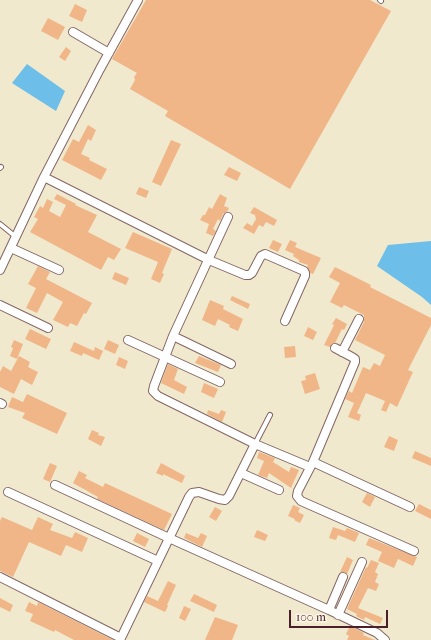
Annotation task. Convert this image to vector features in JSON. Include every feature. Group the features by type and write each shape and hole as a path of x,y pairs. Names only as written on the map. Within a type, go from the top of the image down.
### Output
{"street":[{"path":"0,270 44,177 138,0"},
{"path":"73,32 109,53"},
{"path":"44,177 209,260 245,275 249,276 252,273 261,256 265,254 304,271 305,276 285,321"},
{"path":"228,217 173,336 153,391 158,396 255,444 311,465 410,507"},
{"path":"11,248 59,270"},
{"path":"0,305 48,328"},
{"path":"359,319 338,350 355,359 355,362 297,496 301,501 414,551"},
{"path":"173,336 231,364"},
{"path":"128,340 220,382"},
{"path":"0,577 121,639 192,493 199,492 225,500 229,496 255,444"},
{"path":"241,473 279,490"},
{"path":"55,485 329,610 377,633 385,640"},
{"path":"8,492 158,561"},
{"path":"338,615 362,562"},
{"path":"329,610 343,577"}],"lane":[{"path":"0,224 16,237"},
{"path":"255,444 270,415"}],"water":[{"path":"27,64 65,91 56,111 12,83"},
{"path":"431,241 431,305 422,297 377,266 388,245"}],"building":[{"path":"146,0 370,0 391,11 290,189 165,116 168,111 130,89 137,73 112,59"},
{"path":"75,4 87,10 82,22 69,16"},
{"path":"48,18 65,27 58,40 41,31"},
{"path":"66,47 71,51 65,61 59,57"},
{"path":"88,125 96,130 91,141 88,139 81,154 107,169 101,180 62,160 73,139 79,142"},
{"path":"171,140 181,144 161,186 152,182"},
{"path":"229,167 241,173 237,181 224,175"},
{"path":"139,187 149,191 146,198 136,194"},
{"path":"57,194 76,204 75,205 97,215 88,232 121,249 114,260 108,257 101,270 30,232 38,219 34,217 40,206 43,208 47,199 53,202 49,211 60,217 66,205 54,199"},
{"path":"220,194 227,198 224,206 229,208 227,212 223,214 220,221 218,219 213,229 216,231 213,236 206,233 209,224 200,220 203,215 205,215 209,207 212,209"},
{"path":"254,207 277,220 274,226 266,222 263,227 259,225 254,234 243,228 247,223 252,226 256,219 255,215 250,213"},
{"path":"133,232 172,249 162,273 164,274 160,283 151,279 158,262 125,248"},
{"path":"273,240 282,244 278,252 269,248"},
{"path":"290,240 297,243 295,247 321,258 313,274 310,273 307,267 308,265 299,262 299,260 293,256 294,254 285,250"},
{"path":"38,266 50,272 46,279 92,303 86,314 84,313 77,326 70,323 68,327 53,320 63,302 47,293 37,313 26,308 36,288 28,284"},
{"path":"335,267 371,285 370,287 431,318 431,325 408,370 413,372 397,407 390,403 386,412 381,410 385,401 366,393 357,413 361,415 359,421 348,417 354,403 345,399 349,391 352,393 363,367 370,370 374,363 380,366 385,355 355,340 364,322 364,315 344,305 342,308 330,302 340,283 329,277"},
{"path":"115,272 129,278 126,285 112,279"},
{"path":"232,296 250,304 248,309 230,300"},
{"path":"210,300 224,306 223,309 243,319 238,331 229,327 230,325 218,319 215,326 202,320"},
{"path":"336,318 347,324 344,330 342,329 335,343 330,347 324,345 334,325 332,324"},
{"path":"308,327 317,332 313,340 304,336"},
{"path":"30,329 51,339 46,349 25,339"},
{"path":"14,340 23,344 17,359 10,356 13,348 11,347"},
{"path":"108,340 119,345 115,354 104,349"},
{"path":"74,342 94,351 95,347 103,351 99,360 83,353 82,356 70,351"},
{"path":"295,346 296,357 285,358 284,347"},
{"path":"19,356 30,362 28,367 38,372 32,385 21,379 14,394 0,387 0,372 3,366 11,371"},
{"path":"199,356 221,365 218,372 195,363"},
{"path":"119,357 128,361 125,369 116,365"},
{"path":"168,364 178,369 174,380 187,387 184,394 161,383"},
{"path":"315,373 320,389 305,394 301,381 306,380 305,376"},
{"path":"204,383 218,389 214,398 201,392"},
{"path":"27,394 67,413 57,434 22,418 25,413 8,407 12,397 23,402"},
{"path":"208,410 219,414 221,410 226,412 222,422 207,414"},
{"path":"92,430 99,433 98,435 105,437 101,446 88,439"},
{"path":"389,436 398,440 394,451 384,447"},
{"path":"415,451 431,458 431,466 412,458"},
{"path":"259,452 275,458 273,462 289,472 291,467 299,470 291,488 269,473 267,478 258,475 264,461 257,458"},
{"path":"50,463 57,466 50,482 43,479"},
{"path":"161,463 185,476 182,483 163,474 163,476 156,473"},
{"path":"79,471 87,475 85,478 103,487 105,483 172,514 164,530 97,499 98,497 73,483"},
{"path":"367,493 375,497 370,507 362,502"},
{"path":"419,504 431,510 431,519 415,511"},
{"path":"293,505 300,508 298,512 304,515 300,523 288,516"},
{"path":"215,507 222,511 216,521 209,517"},
{"path":"2,517 32,530 38,517 53,524 50,530 72,538 75,532 88,538 82,552 66,545 61,556 29,542 13,577 0,571 0,521"},
{"path":"333,527 345,531 347,528 359,533 355,542 338,535 336,540 329,538"},
{"path":"257,530 268,535 265,541 254,537"},
{"path":"137,533 149,539 145,547 133,541"},
{"path":"186,533 198,538 201,533 207,536 202,547 184,538"},
{"path":"369,538 417,557 413,566 398,559 394,568 378,561 382,552 366,545"},
{"path":"347,557 353,560 347,574 345,572 340,572"},
{"path":"371,560 379,563 375,572 378,574 375,582 379,584 376,591 368,588 358,608 383,618 380,624 365,617 364,620 356,616 357,614 347,609 366,567 367,568"},
{"path":"168,581 176,585 165,612 144,602 147,596 158,601"},
{"path":"194,594 217,605 214,612 190,601"},
{"path":"0,598 13,605 10,612 0,607"},
{"path":"29,602 37,606 38,602 113,640 74,640 55,630 54,632 30,621 33,614 25,611"},
{"path":"184,606 191,609 185,621 179,618"},
{"path":"215,617 238,625 232,640 205,640"},
{"path":"350,626 364,633 363,635 375,640 347,640 349,636 346,634"}]}
